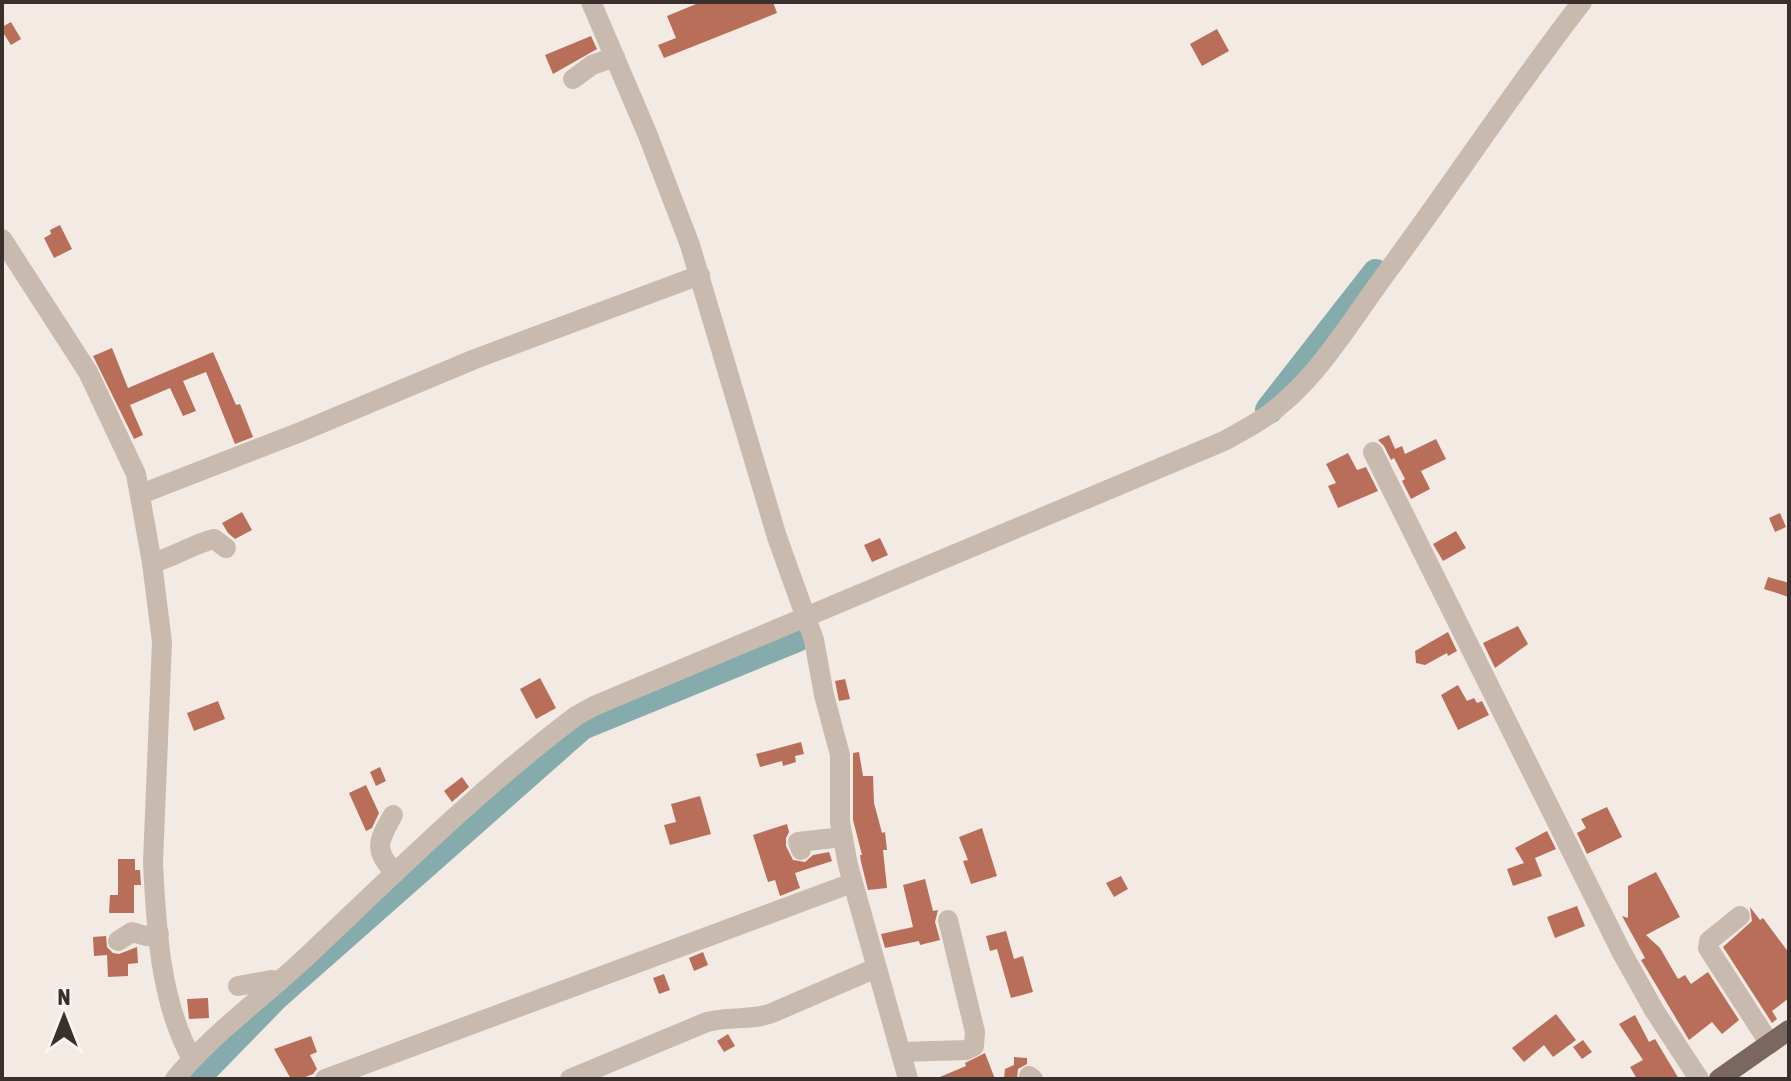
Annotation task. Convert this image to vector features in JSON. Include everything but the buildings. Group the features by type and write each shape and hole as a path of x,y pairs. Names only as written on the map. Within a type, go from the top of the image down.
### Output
{"main road":[{"path":"1719,1079 1789,1030"}],"street":[{"path":"591,2 700,275 777,537 814,640 824,695 838,742 843,837 852,883 908,1079"},
{"path":"186,1073 550,728 594,706 1224,441 1257,423 1287,400 1314,369 1582,2"},
{"path":"573,79 592,65 615,57"},
{"path":"2,239 88,372 128,453 141,494 162,642 153,862 159,934 186,1073"},
{"path":"141,494 311,428 475,359 700,275"},
{"path":"1373,452 1621,951 1654,1010 1699,1079"},
{"path":"152,563 214,539 226,548"},
{"path":"393,815 379,840 379,850 383,860 395,873"},
{"path":"801,850 798,842 843,837"},
{"path":"325,1079 852,883"},
{"path":"1740,916 1709,941 1708,948 1770,1044"},
{"path":"901,1052 966,1050 974,1046 975,1032 948,920"},
{"path":"118,941 132,932 146,936 159,934"},
{"path":"570,1079 707,1022 757,1019 876,968"},
{"path":"238,986 280,981"}],"waterway":[{"path":"1269,410 1376,273"},
{"path":"195,1079 276,996 582,726 797,638"}]}
